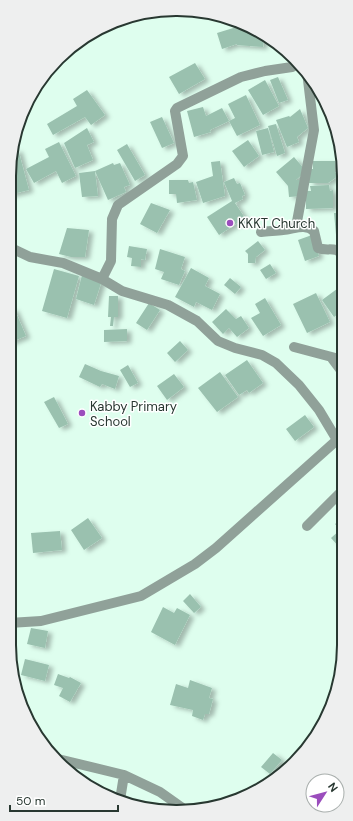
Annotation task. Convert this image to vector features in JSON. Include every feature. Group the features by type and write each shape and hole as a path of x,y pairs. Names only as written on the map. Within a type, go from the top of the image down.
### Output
{"street":[{"path":"102,279 111,261 112,219 118,205 177,164 183,156 176,111 177,108 241,77 293,66"},
{"path":"296,227 314,130 309,85"},
{"path":"261,232 285,230 296,227 309,227 314,231 318,248 323,250 337,250"},
{"path":"16,250 30,257 63,263 102,279 122,291 152,299 184,313 197,321 218,341 234,348 262,355 276,362 299,385 337,432"},
{"path":"294,347 337,358"},
{"path":"331,357 337,365"},
{"path":"16,623 41,621 140,596 200,560 337,439"},
{"path":"307,526 337,496"},
{"path":"66,761 124,775 160,792 178,805"},
{"path":"121,795 124,775"}],"building":[{"path":"236,27 238,28 263,42 263,47 237,44 222,49 217,33"},
{"path":"195,63 205,79 179,94 169,77"},
{"path":"278,77 288,100 279,103 270,80"},
{"path":"265,80 279,106 263,115 248,90"},
{"path":"87,90 105,115 91,125 85,117 53,135 47,124 77,106 73,99"},
{"path":"246,95 260,125 237,136 229,121 235,118 228,104"},
{"path":"203,107 206,116 222,108 229,121 210,130 211,132 194,137 187,111"},
{"path":"300,109 308,128 297,137 299,142 287,147 276,120 290,117"},
{"path":"162,117 174,143 162,148 150,122"},
{"path":"276,124 285,153 277,156 268,126"},
{"path":"87,128 94,142 87,145 93,160 75,168 64,143"},
{"path":"268,128 274,152 262,155 256,131"},
{"path":"248,140 259,156 244,167 232,151"},
{"path":"59,142 76,176 62,183 56,171 34,183 26,169 49,157 45,149"},
{"path":"127,144 145,175 135,181 117,150"},
{"path":"18,150 29,190 16,193 16,166"},
{"path":"294,157 306,171 296,180 301,180 302,196 289,197 288,186 276,172"},
{"path":"220,161 225,196 203,203 196,182 213,176 211,162"},
{"path":"313,161 335,161 335,172 337,177 328,183 309,183 309,169 313,169"},
{"path":"113,163 114,165 120,163 130,185 124,187 126,192 108,200 95,171"},
{"path":"95,171 98,196 82,197 79,173"},
{"path":"234,178 237,184 240,183 245,195 242,196 243,199 235,203 245,218 219,235 207,217 232,201 224,182"},
{"path":"169,180 188,180 189,183 193,182 197,200 177,203 176,194 169,194"},
{"path":"329,185 330,191 333,190 333,208 306,209 306,191 311,191 310,186"},
{"path":"151,203 170,210 157,233 140,224"},
{"path":"334,213 337,213 336,235"},
{"path":"67,228 89,230 85,257 71,257 59,254"},
{"path":"312,235 319,256 305,261 298,240"},
{"path":"258,241 265,250 256,257 255,263 248,263 248,254 245,251"},
{"path":"129,246 147,249 145,260 141,259 141,267 131,266 132,258 127,257"},
{"path":"160,249 185,257 181,269 185,271 179,285 161,279 164,272 155,269"},
{"path":"270,264 276,273 266,279 260,270"},
{"path":"191,268 209,278 205,286 220,294 212,310 196,302 194,307 175,297"},
{"path":"54,269 79,276 67,318 42,311"},
{"path":"82,275 102,280 94,305 76,299"},
{"path":"230,278 241,287 235,294 224,285"},
{"path":"337,289 337,315 334,317 322,300"},
{"path":"316,293 330,322 307,333 293,304"},
{"path":"109,296 118,296 118,317 114,317 113,326 110,326 111,317 108,317"},
{"path":"265,298 281,325 263,336 251,318 260,313 255,304"},
{"path":"149,303 160,310 147,330 136,323"},
{"path":"226,309 236,319 241,316 249,328 237,337 229,328 223,334 212,322"},
{"path":"16,313 26,336 16,340"},
{"path":"127,329 127,341 104,342 104,330"},
{"path":"180,341 188,350 175,362 167,353"},
{"path":"247,360 263,383 249,393 247,390 239,395 225,375"},
{"path":"85,364 101,371 119,376 115,389 102,384 100,387 79,377"},
{"path":"128,365 138,383 130,387 120,370"},
{"path":"220,372 238,397 217,412 198,388"},
{"path":"174,374 184,387 167,400 157,386"},
{"path":"54,397 68,424 59,428 44,402"},
{"path":"305,415 314,427 295,441 286,429"},
{"path":"88,518 102,538 84,550 71,530"},
{"path":"60,531 62,550 33,553 31,533"},
{"path":"337,533 337,545 331,538"},
{"path":"190,594 201,607 194,613 183,601"},
{"path":"163,607 174,613 177,608 190,615 175,645 151,632"},
{"path":"31,628 48,631 45,648 27,644"},
{"path":"25,659 49,665 45,681 21,675"},
{"path":"58,674 69,678 70,677 81,683 70,702 59,696 63,688 54,685"},
{"path":"190,680 212,688 209,698 213,699 209,714 205,714 203,720 192,716 193,710 170,705 176,684 188,688"},
{"path":"273,753 282,760 270,774 261,767"}],"place":[{"name":"KKKT Church","path":"230,223"},
{"name":"Kabby Primary School","path":"82,413"}]}
